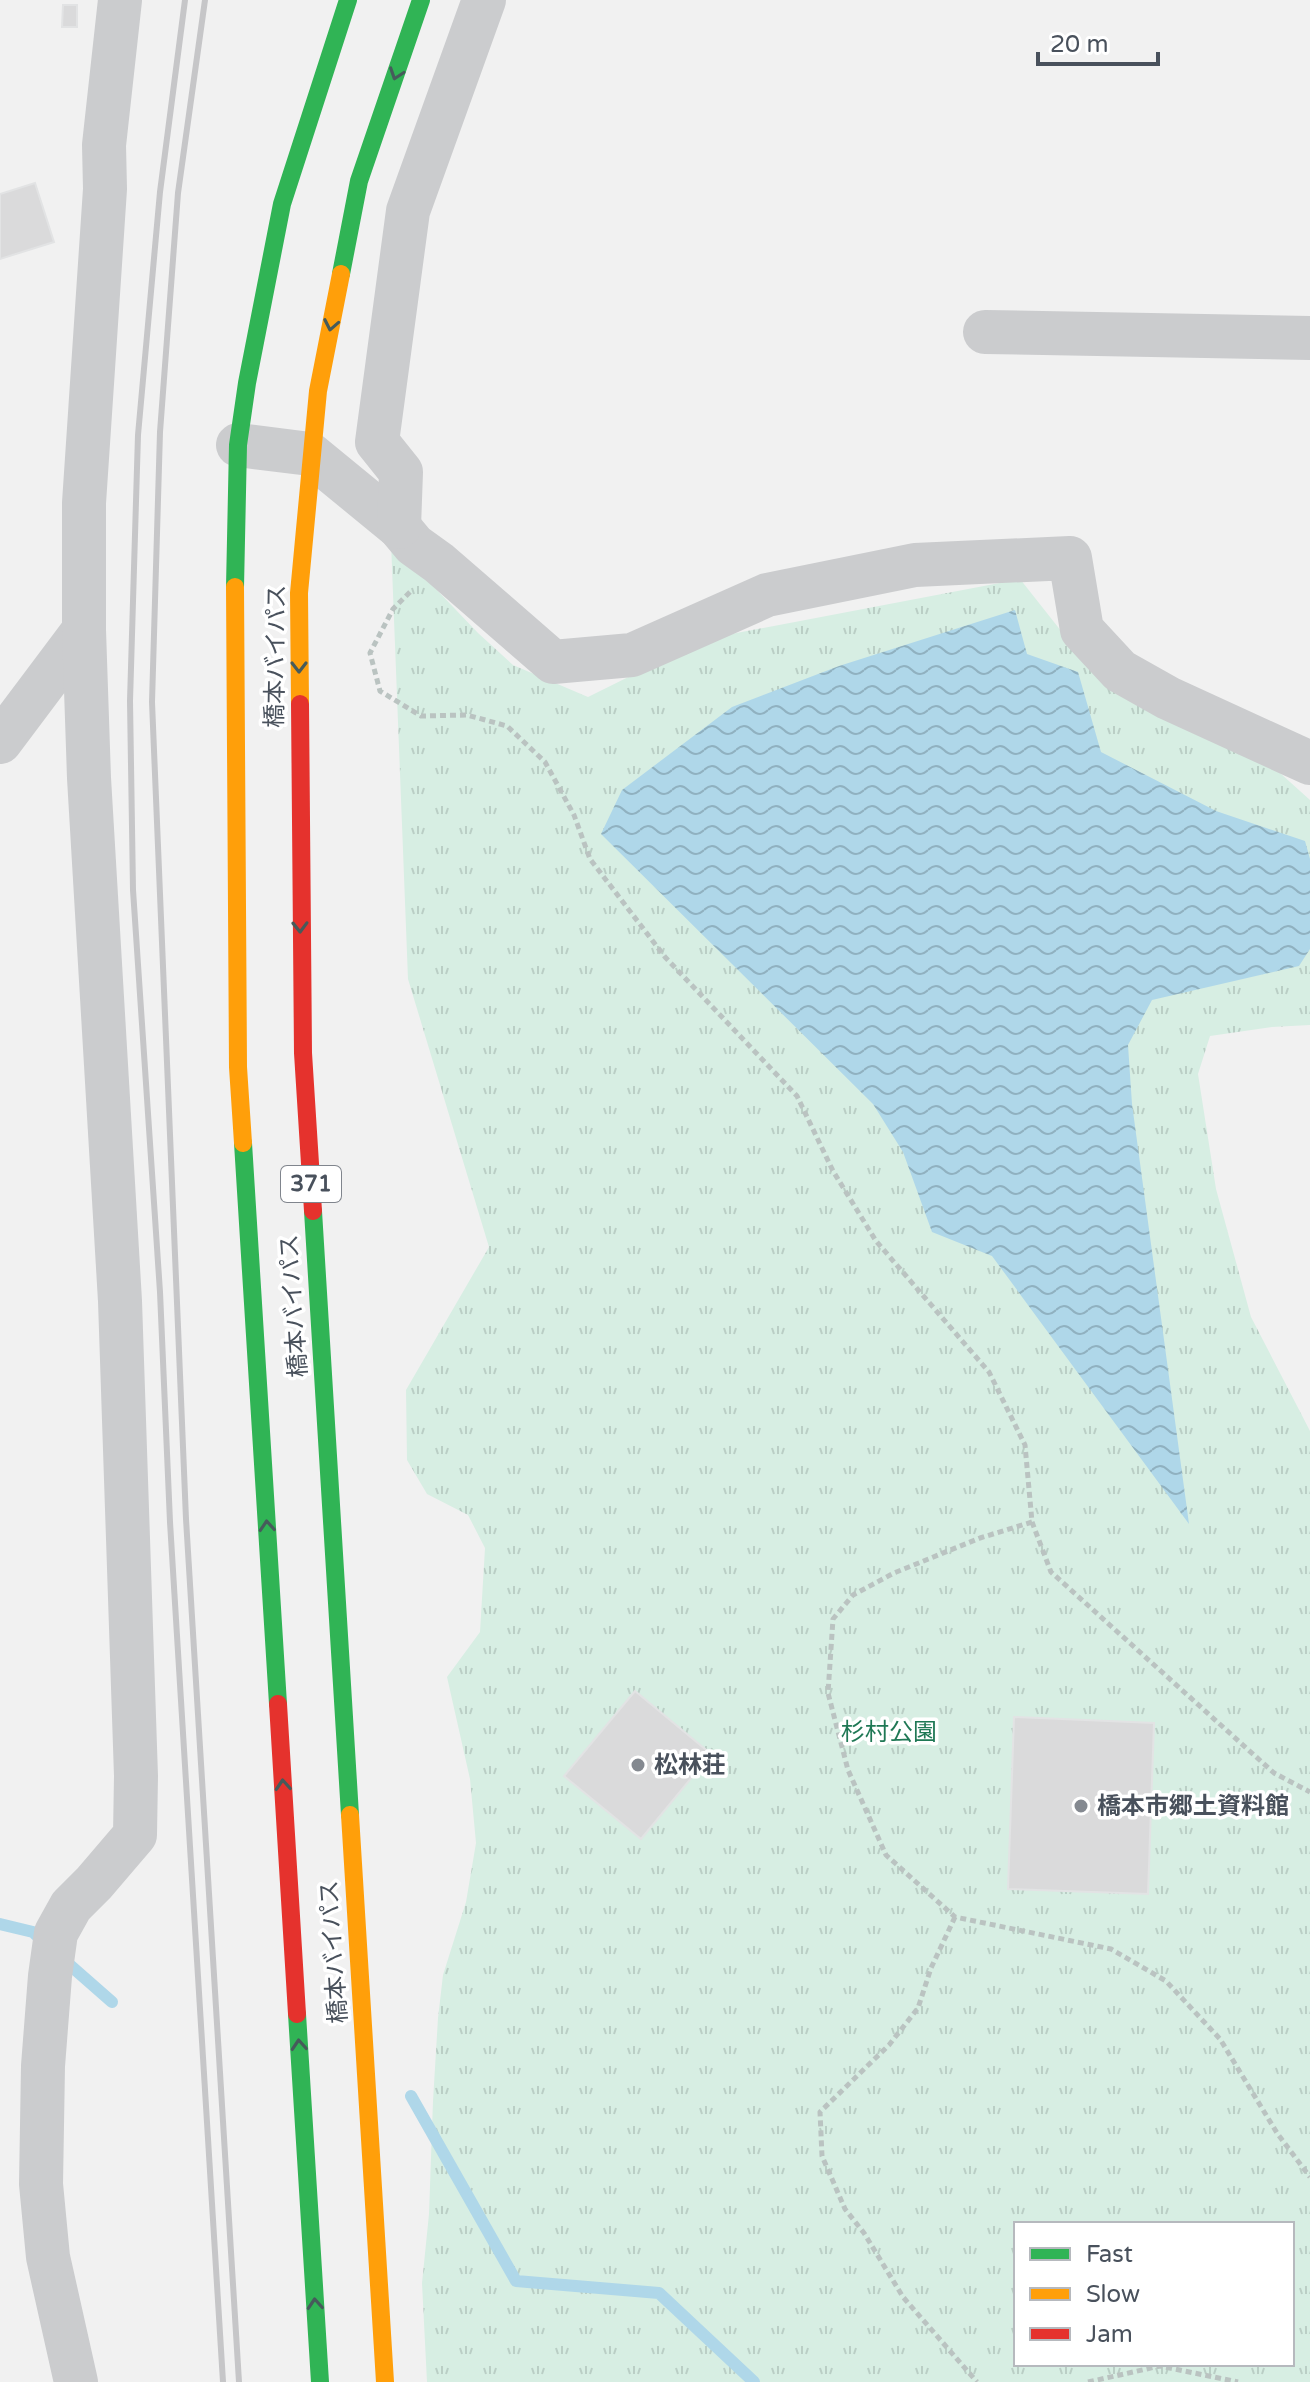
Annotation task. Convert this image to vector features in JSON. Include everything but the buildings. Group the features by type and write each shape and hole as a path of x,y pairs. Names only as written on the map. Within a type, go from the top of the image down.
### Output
{"highway":[{"name":"橋本バイパス","path":"320,2382 238,1067 234,608 238,445 247,383 282,204 348,0"},
{"name":"橋本バイパス","path":"385,2382 303,1053 299,593 318,391 359,181 421,0"}],"street":[{"path":"76,2382 48,2257 41,2184 43,2066 50,1976 56,1933 71,1906 135,1835 134,1695 120,1301 90,794 84,630 84,503 105,189 104,145 120,0"},
{"path":"399,527 401,472 377,442 408,211 484,0"},
{"path":"985,332 1310,338"},
{"path":"238,445 310,454 399,527 414,545 553,662 632,655 767,595 915,565 1070,558 1082,630 1120,671 1168,698 1310,763"},
{"path":"0,742 84,630"}],"path":[{"path":"439,563 393,609 370,653 380,691 421,716 467,715 507,726 545,762 574,815 590,859 665,957 797,1096 833,1171 876,1241 989,1372 1025,1445 1032,1522 1051,1572 1274,1773 1310,1792"},
{"path":"1032,1522 980,1538 894,1573 853,1595 833,1619 828,1693 848,1770 886,1855 955,1917 1111,1949 1166,1981 1220,2039 1277,2133 1310,2177"},
{"path":"955,1917 931,1968 918,2008 889,2045 820,2112 820,2127 822,2156 845,2209 864,2233 903,2297 977,2382"},
{"path":"1088,2382 1160,2366 1238,2382"}],"green space":[{"name":"杉村公園","path":"391,542 513,665 588,697 705,639 1020,579 1103,684 1270,764 1310,800 1310,1025 1210,1036 1198,1074 1216,1189 1251,1317 1310,1431 1310,2382 427,2382 422,2283 429,2214 438,2018 443,1975 466,1902 476,1843 470,1779 447,1677 480,1632 485,1548 468,1515 427,1494 407,1460 406,1390 489,1247 408,979"}],"water":[{"path":"1015,610 1027,654 1078,672 1101,752 1216,811 1305,841 1310,859 1310,949 1299,966 1152,1000 1128,1045 1132,1104 1189,1524 992,1256 932,1232 903,1152 873,1104 601,834 622,790 732,707 839,666"}],"waterway":[{"path":"0,1924 33,1932 44,1942"},
{"path":"63,1959 112,2002"},
{"path":"411,2096 516,2281 659,2293 754,2382"}],"railway":[{"path":"185,0 160,192 138,435 130,701 133,890 160,1292 170,1522 223,2382"},
{"path":"205,0 178,193 160,432 152,702 186,1519 239,2382"}],"traffic: fast":[{"path":"235,587 238,445 247,383 282,204 348,0"},
{"path":"341,274 359,181 421,0"},
{"path":"243,1143 278,1704"},
{"path":"313,1211 350,1815"},
{"path":"297,2014 320,2382"}],"traffic: slow":[{"path":"300,704 299,593 318,391 341,274"},
{"path":"235,587 238,1067 243,1143"},
{"path":"350,1815 385,2382"}],"traffic: jam":[{"path":"300,704 303,1053 313,1211"},
{"path":"278,1704 297,2014"}],"place":[{"name":"松林荘","path":"638,1765"},
{"name":"橋本市郷土資料館","path":"1081,1806"}]}
